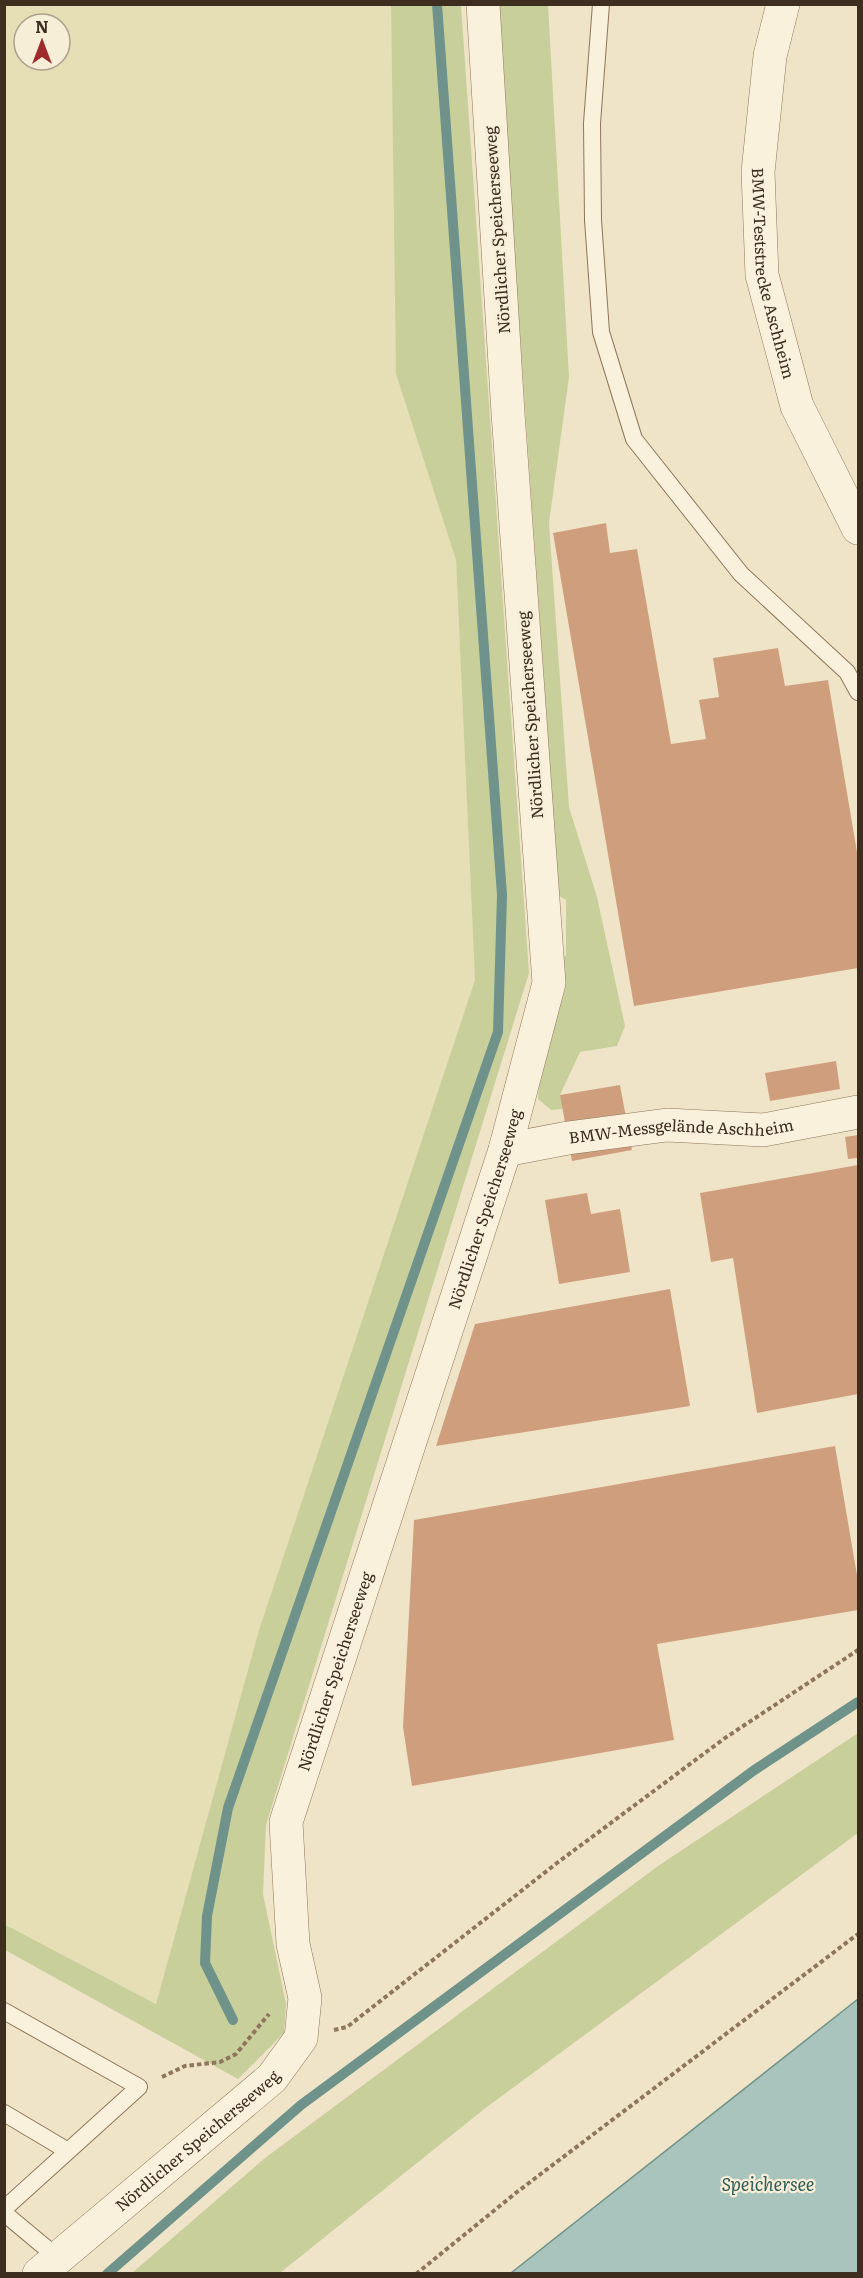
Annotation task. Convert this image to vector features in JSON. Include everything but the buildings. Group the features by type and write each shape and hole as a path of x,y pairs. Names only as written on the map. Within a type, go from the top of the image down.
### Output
{"street":[{"name":"Nördlicher Speicherseeweg","path":"48,2266 272,2078 301,2038 305,1998 293,1944 286,1822 505,1150 549,983 508,413 483,4"},
{"name":"BMW-Teststrecke Aschheim","path":"783,4 770,56 758,172 762,275 797,406 858,528"},
{"name":"BMW-Messgelände Aschheim","path":"505,1150 568,1138 667,1125 763,1130 858,1112"}],"lane":[{"path":"601,4 592,123 594,242 602,332 634,439 741,574 847,672 858,692"},
{"path":"4,2011 139,2087 4,2211 48,2266"},
{"path":"4,2114 68,2151"}],"path":[{"path":"301,2038 346,2027 557,1863 716,1745 858,1650"},
{"path":"416,2274 517,2192 858,1934"},
{"path":"139,2087 186,2066 220,2062 236,2055 270,2014"}],"shaded area":[{"path":"4,5 391,5 396,374 456,560 475,980 259,1630 156,2004 5,1924"}],"green space":[{"path":"391,5 461,5 529,973 266,1825 263,1894 286,2004 284,2033 238,2079 5,1950 4,1924 156,2004 259,1630 475,980 456,560 396,374"},
{"path":"497,5 548,5 569,377 549,523 569,807 597,897 625,1026 617,1046 580,1052 560,1095 563,1109 551,1110 538,1099 539,1065 561,959 566,955 566,900 559,896"},
{"path":"858,1733 858,1833 483,2110 280,2273 132,2273 265,2158 658,1866"}],"water":[{"name":"Speichersee","path":"858,1999 858,2273 511,2273"}],"waterway":[{"path":"233,2020 205,1963 207,1916 228,1808 498,1032 502,895 437,4"},
{"path":"107,2274 301,2105 753,1771 858,1702"}]}
